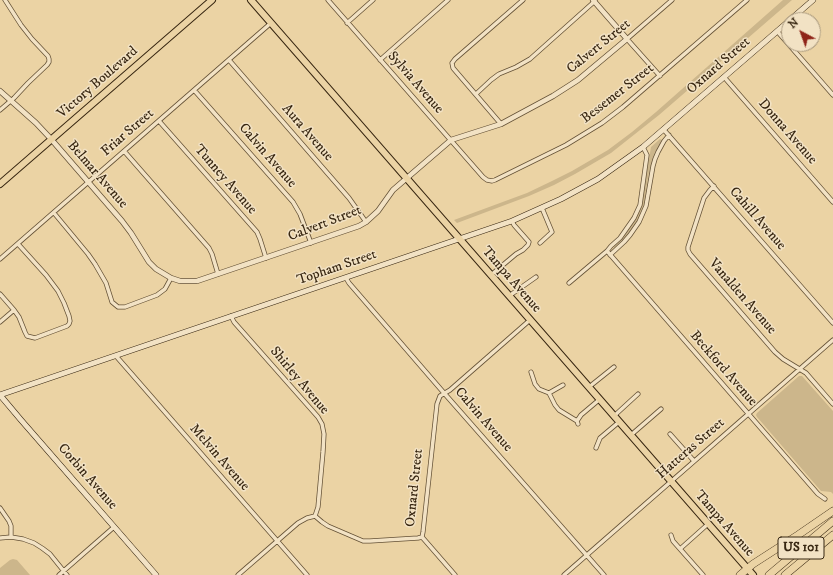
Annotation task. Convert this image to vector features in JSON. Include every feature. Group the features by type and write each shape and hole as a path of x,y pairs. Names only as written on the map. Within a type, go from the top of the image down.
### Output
{"highway":[{"path":"740,575 747,568 833,511"},
{"name":"US 101","path":"769,575 833,521"},
{"name":"US 101","path":"785,575 833,535"}],"main road":[{"name":"Victory Boulevard","path":"0,184 212,0"},
{"name":"Tampa Avenue","path":"251,0 753,575"},
{"name":"Oxnard Street","path":"799,12 813,0"},
{"name":"Oxnard Street","path":"664,130 781,27"},
{"name":"Topham Street","path":"0,395 512,221 561,199 592,182 627,159 664,130"},
{"name":"Corbin Avenue","path":"0,395 20,420 156,575"}],"street":[{"path":"0,110 49,62 48,56 21,25 5,0"},
{"name":"Sylvia Avenue","path":"328,0 482,177 487,180"},
{"path":"347,23 373,0"},
{"path":"380,60 448,0"},
{"path":"501,124 453,68 452,63 523,0"},
{"name":"Calvert Street","path":"171,278 180,281 197,281 359,226 378,211 391,192 451,140 501,124 553,96 578,80 672,0"},
{"name":"Bessemer Street","path":"487,180 495,180 566,145 602,123 660,76 747,0"},
{"path":"476,94 499,74 516,67 530,58 594,1 660,76"},
{"name":"Friar Street","path":"0,259 271,23"},
{"path":"777,31 833,95"},
{"name":"Aura Avenue","path":"229,60 349,198 366,222"},
{"name":"Donna Avenue","path":"724,77 833,202"},
{"name":"Calvin Avenue","path":"194,90 293,202 300,214 311,243"},
{"name":"Belmar Avenue","path":"0,91 36,123 122,220 149,262 160,272 171,278"},
{"name":"Tunney Avenue","path":"159,121 257,232 266,258"},
{"name":"Cahill Avenue","path":"664,130 833,323"},
{"path":"569,284 624,242 639,222 646,206 655,159 664,141 669,135"},
{"path":"608,253 628,227 640,205 647,155 643,147"},
{"path":"124,151 209,248 218,274"},
{"name":"Vanalden Avenue","path":"714,186 704,198 688,247 690,254 775,352 783,359 800,369 833,404"},
{"path":"540,243 552,232 542,208"},
{"path":"54,213 92,259 106,283 112,302 118,307 125,307 157,295 165,288 171,278"},
{"path":"491,275 528,245 529,242 512,221"},
{"path":"0,294 14,310 27,336 35,338 69,324 69,316 58,291 46,275 18,244"},
{"name":"Beckford Avenue","path":"608,253 818,494 825,499"},
{"path":"509,296 536,276"},
{"name":"Calvin Avenue","path":"346,278 348,283 604,575"},
{"path":"0,322 14,310"},
{"name":"Shirley Avenue","path":"231,316 234,322 318,417 322,424 324,434 323,452 318,507 314,516"},
{"name":"Oxnard Street","path":"314,516 328,526 363,540 370,541 422,537 437,404 440,396 450,390 530,320"},
{"name":"Hatteras Street","path":"564,575 833,340"},
{"name":"Melvin Avenue","path":"116,356 307,575"},
{"path":"589,387 614,367"},
{"path":"531,372 535,384 539,389 549,393 559,410 577,423 581,415 600,399"},
{"path":"549,393 563,385"},
{"path":"614,416 638,394"},
{"path":"631,435 661,409"},
{"path":"596,448 600,438 619,422"},
{"path":"670,434 694,461"},
{"path":"0,508 10,521 10,537"},
{"path":"238,575 303,519 314,516"},
{"path":"680,549 708,524"},
{"path":"59,575 114,527"},
{"path":"671,535 673,541 703,575"},
{"path":"0,538 10,537 23,539 34,543 50,554 67,575"},
{"path":"422,537 455,575"}],"shaded area":[{"path":"783,0 792,0 659,115 611,153 575,174 529,196 457,223 454,220 527,193 572,171 608,150 656,112"},
{"path":"660,139 662,140 649,172 644,203 638,220 626,238 614,248 613,246 624,235 634,221 644,187 651,147"},
{"path":"799,376 802,376 833,411 833,494 831,492 821,491 756,415"},
{"path":"13,559 17,560 30,575 0,575 0,568"}]}
